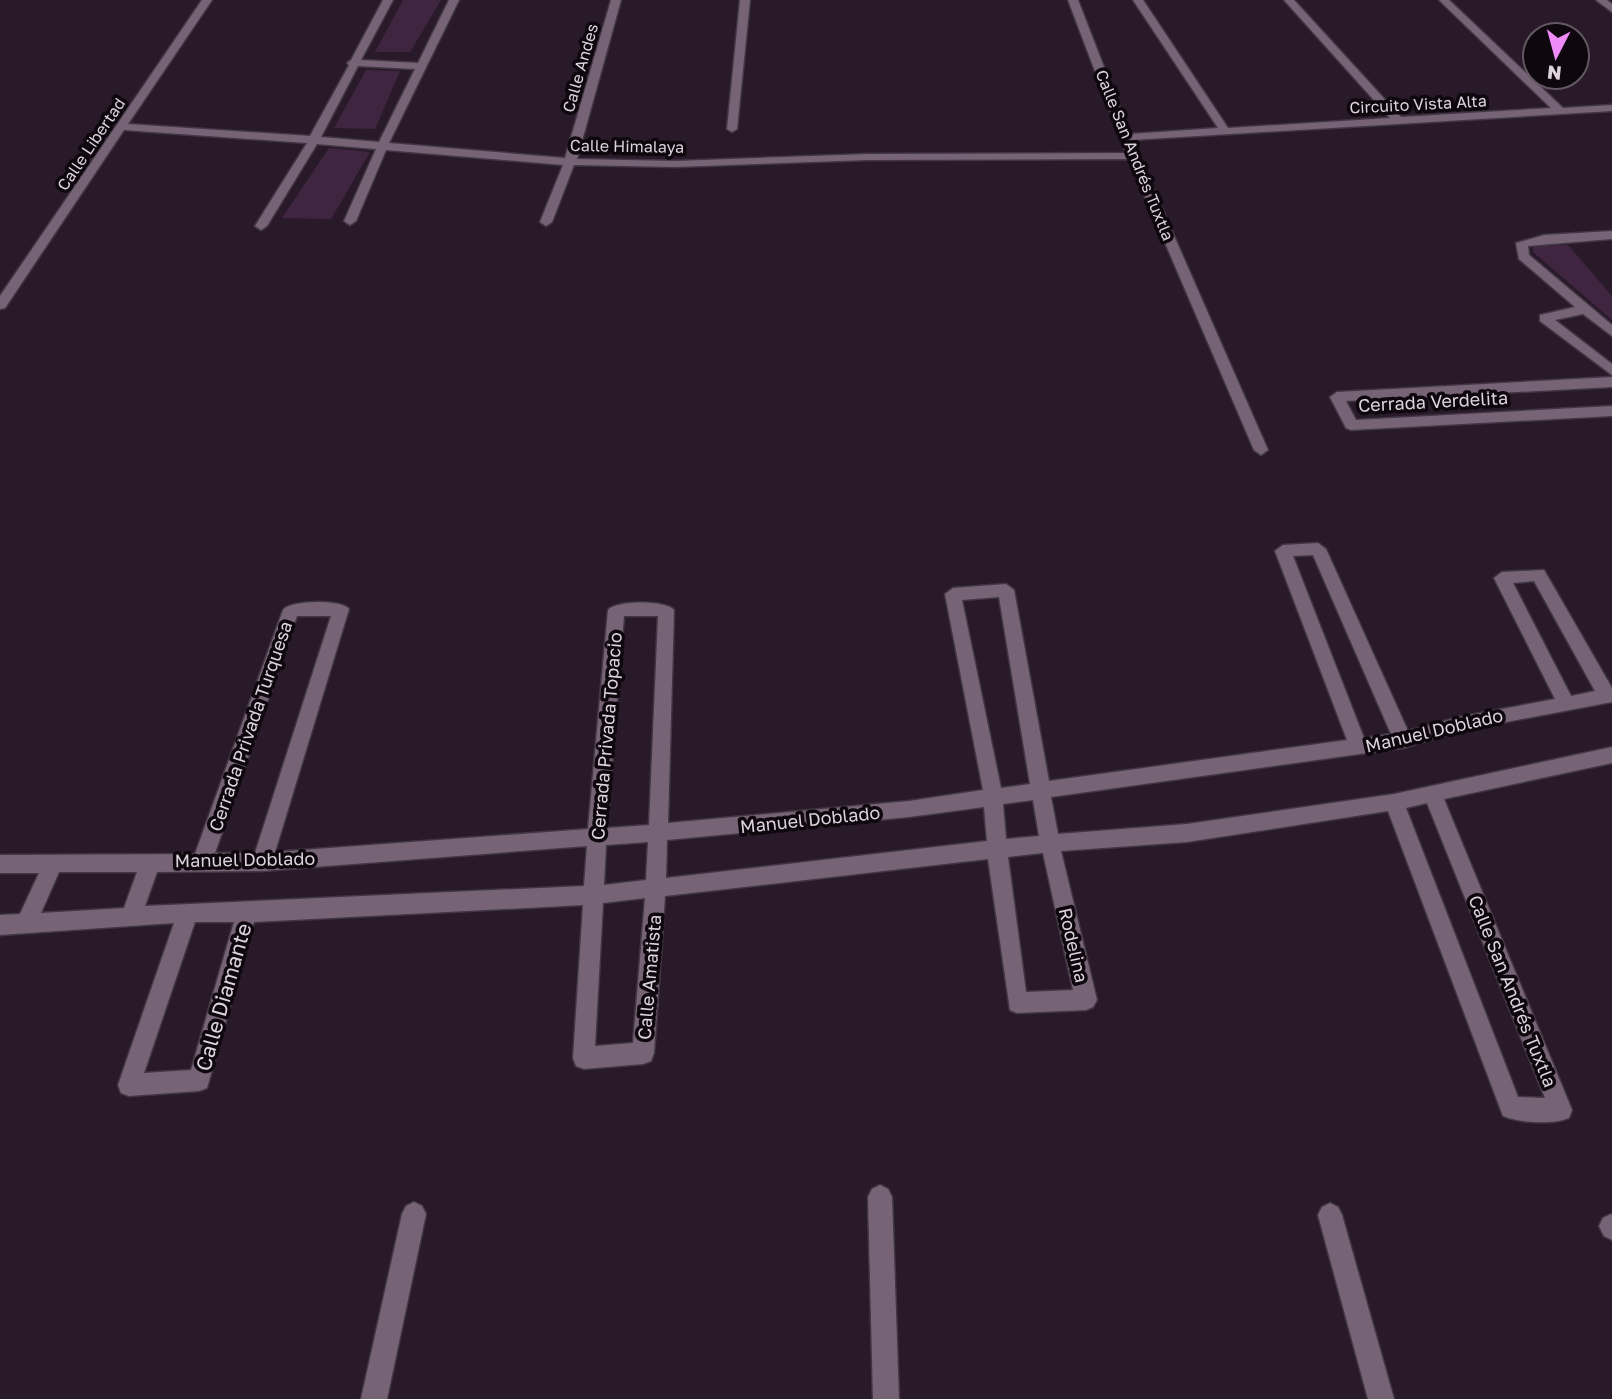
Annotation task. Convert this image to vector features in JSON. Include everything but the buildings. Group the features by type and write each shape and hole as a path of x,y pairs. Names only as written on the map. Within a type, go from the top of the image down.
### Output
{"street":[{"name":"Calle Libertad","path":"0,305 207,0"},
{"path":"261,226 314,140 388,0"},
{"path":"350,221 382,147 454,0"},
{"name":"Calle Andes","path":"546,222 570,162 616,0"},
{"path":"732,129 745,0"},
{"name":"Calle San Andrés Tuxtla","path":"1073,0 1133,156 1261,450"},
{"path":"1138,0 1225,131"},
{"path":"1289,0 1398,121"},
{"path":"1444,0 1560,112"},
{"path":"1601,0 1612,9"},
{"path":"352,64 423,66"},
{"name":"Circuito Vista Alta","path":"1127,137 1612,108"},
{"name":"Calle Himalaya","path":"121,127 570,162 676,164 868,157 1133,156"},
{"path":"1612,235 1522,243 1522,256 1612,332"},
{"path":"1586,309 1545,318 1612,371"},
{"name":"Cerrada Verdelita","path":"1612,382 1337,397 1350,425 1612,411"},
{"path":"1359,747 1283,551 1318,549 1403,740"},
{"path":"1565,702 1502,578 1538,574 1610,695"},
{"name":"Rodelina","path":"1006,590 1043,791 1050,843 1086,1000 1017,1003 997,850 993,796 953,594 1006,590"},
{"name":"Cerrada Privada Turquesa","path":"202,862 290,610 341,609 262,862"},
{"name":"Cerrada Privada Topacio","path":"595,895 597,837 616,610 666,610 656,888"},
{"name":"Manuel Doblado","path":"0,864 262,862 656,833 909,809 1403,740 1459,724 1610,695"},
{"path":"0,925 27,921 595,895 1050,843 1187,833 1394,802 1612,755"},
{"name":"Calle San Andrés Tuxtla","path":"1394,802 1511,1108 1561,1110 1433,794"},
{"path":"131,917 151,861"},
{"path":"27,921 53,863"},
{"name":"Calle Amatista","path":"595,895 584,1058 643,1053 656,888"},
{"name":"Calle Diamante","path":"188,913 129,1085 199,1080 247,913"},
{"path":"880,1197 886,1399"},
{"path":"374,1399 414,1214"},
{"path":"1330,1215 1381,1399"}],"shaded area":[{"path":"403,0 441,0 410,52 375,52"},
{"path":"366,70 400,71 375,129 334,128"},
{"path":"329,148 370,152 331,219 282,218"},
{"path":"1568,245 1612,296 1612,320 1533,252 1533,246"}]}
